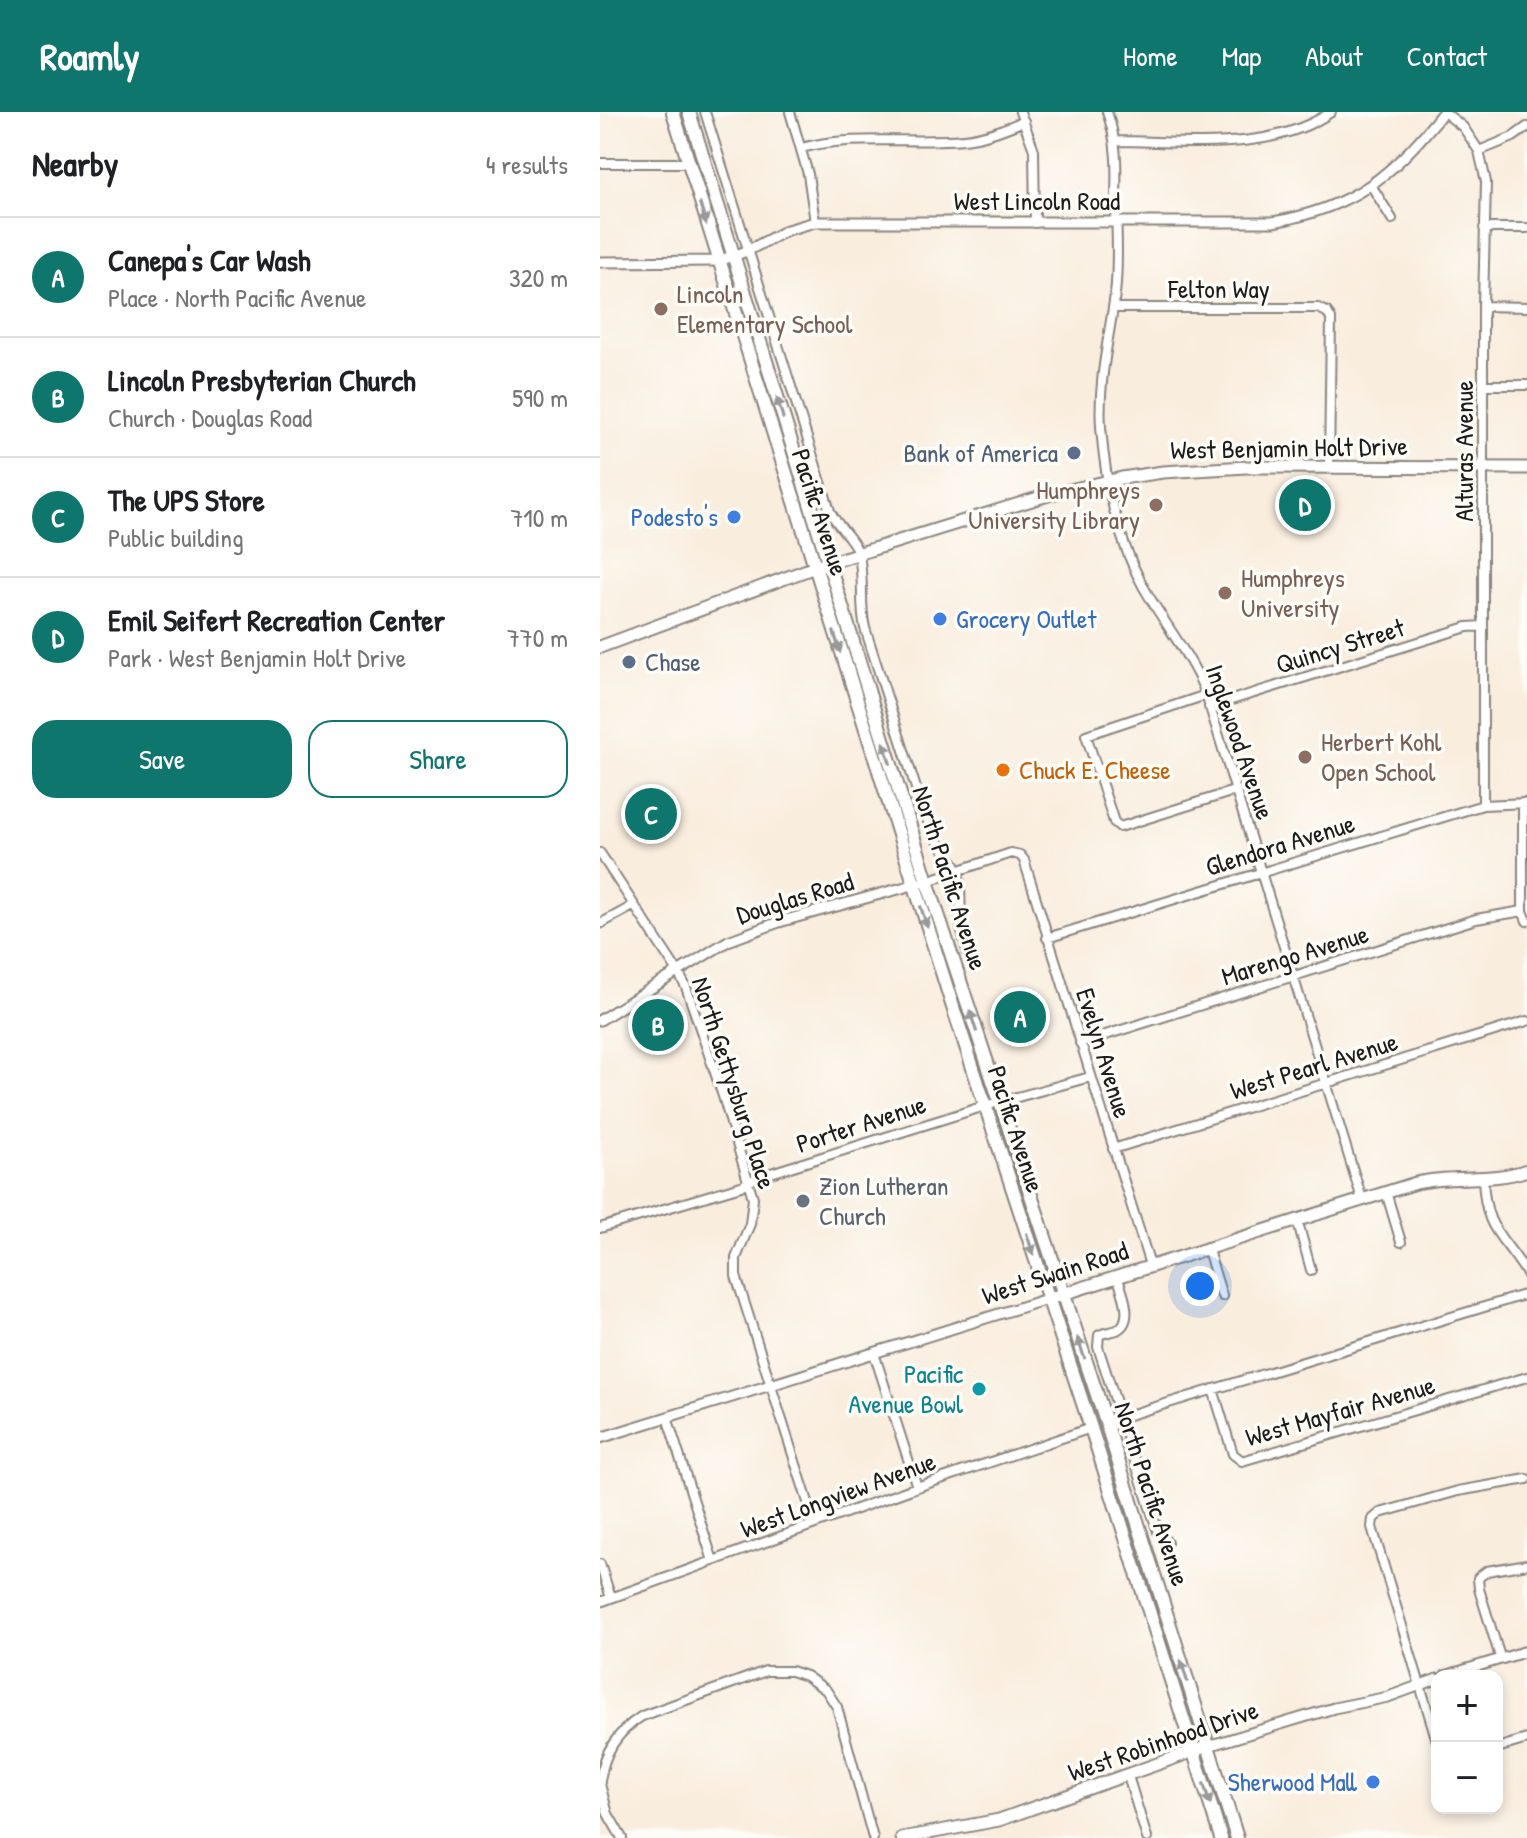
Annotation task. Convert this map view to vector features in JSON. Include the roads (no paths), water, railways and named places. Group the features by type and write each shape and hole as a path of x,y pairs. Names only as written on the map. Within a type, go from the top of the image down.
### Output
{"main road":[{"name":"Pacific Avenue","path":"673,112 718,261 822,565 921,883 985,1106 1221,1838"},
{"path":"689,112 822,565"},
{"name":"West Benjamin Holt Drive","path":"600,647 822,565 1048,495 1110,481 1218,467 1527,468"},
{"name":"North Pacific Avenue","path":"921,883 1106,1422 1237,1838"},
{"name":"West Swain Road","path":"1047,1299 1427,1180 1483,1177 1527,1170"},
{"path":"1075,1382 1084,1389 1094,1416 1106,1422"},
{"path":"1091,1428 1100,1433 1115,1477 1127,1488"},
{"path":"1128,1546 1139,1555 1150,1588 1161,1596"},
{"name":"West Robinhood Drive","path":"902,1838 999,1820 1208,1746"}],"street":[{"path":"705,112 830,511 858,554 861,608 875,659 929,826 953,860 960,882 961,928 969,958"},
{"path":"790,112 812,193 815,222"},
{"path":"1020,112 1034,150 1035,223"},
{"name":"Inglewood Avenue","path":"1107,112 1115,141 1116,263 1113,308 1103,360 1101,426 1120,530 1149,596 1188,657 1206,695 1362,1199"},
{"path":"1115,141 1246,141 1270,138 1292,132 1331,112"},
{"name":"West Lincoln Road","path":"600,262 718,261 747,251 787,230 815,222 1273,222 1334,205 1371,185 1411,152 1443,112"},
{"name":"Alturas Avenue","path":"1443,112 1463,127 1479,151 1486,182 1483,306 1483,805"},
{"path":"801,148 844,139 966,139 991,134 1024,121"},
{"path":"1479,151 1513,137 1527,127"},
{"path":"600,163 688,163"},
{"path":"1371,185 1392,219"},
{"path":"1484,228 1527,228"},
{"path":"1483,306 1527,307"},
{"name":"Felton Way","path":"1113,308 1325,310 1331,319 1329,467"},
{"path":"1484,385 1527,385"},
{"name":"Quincy Street","path":"1209,707 1467,627 1483,626"},
{"path":"1206,695 1086,735 1114,822 1120,827 1237,790"},
{"path":"1525,803 1523,911 1527,921"},
{"name":"Glendora Avenue","path":"1047,938 1483,805 1525,803"},
{"name":"North Gettysburg Place","path":"600,853 686,987 716,1077 749,1182 753,1210 736,1258 736,1276 815,1524"},
{"name":"Douglas Road","path":"600,1020 712,949 758,930 921,883 1007,854 1018,854"},
{"name":"Evelyn Avenue","path":"1018,854 1024,860 1150,1265"},
{"path":"600,924 633,906"},
{"name":"Marengo Avenue","path":"1080,1043 1476,919 1523,911"},
{"name":"West Pearl Avenue","path":"1113,1149 1527,1021"},
{"name":"Porter Avenue","path":"600,1228 985,1106 1090,1077"},
{"path":"1483,1177 1484,1205 1489,1220 1527,1274"},
{"path":"1386,1192 1401,1242"},
{"path":"1297,1219 1311,1270"},
{"path":"1207,1247 1222,1296"},
{"path":"1117,1276 1126,1317 1116,1331 1099,1335 1097,1341 1158,1532 1167,1542"},
{"path":"1106,1422 1527,1294"},
{"name":"West Swain Road","path":"600,1438 1047,1299"},
{"path":"874,1353 917,1487"},
{"name":"West Mayfair Avenue","path":"1213,1389 1233,1454 1242,1461 1527,1377"},
{"path":"667,1417 713,1561"},
{"name":"West Longview Avenue","path":"600,1602 917,1487 1091,1428"},
{"path":"1431,1720 1372,1527 1373,1519 1380,1513 1458,1491 1527,1479"},
{"path":"600,1564 611,1598"},
{"path":"1500,1657 1478,1578 1487,1571 1527,1564"},
{"path":"1462,1670 1527,1651"},
{"path":"622,1838 608,1814 600,1782 609,1748 627,1727 642,1716 766,1671 791,1671 820,1684 837,1707 873,1838"},
{"name":"West Robinhood Drive","path":"1208,1746 1313,1714 1388,1697 1431,1682"},
{"path":"1503,1746 1527,1739"},
{"path":"1128,1776 1146,1835"}],"place":[{"name":"Lincoln Elementary School","path":"661,309"},
{"name":"Bank of America","path":"1074,453"},
{"name":"Humphreys University Library","path":"1156,505"},
{"name":"Emil Seifert Recreation Center","path":"1305,505"},
{"name":"Podesto's","path":"734,517"},
{"name":"Humphreys University","path":"1225,593"},
{"name":"Grocery Outlet","path":"940,619"},
{"name":"Chase","path":"629,662"},
{"name":"Herbert Kohl Open School","path":"1305,757"},
{"name":"Chuck E. Cheese","path":"1003,770"},
{"name":"The UPS Store","path":"651,814"},
{"name":"Canepa's Car Wash","path":"1020,1017"},
{"name":"Lincoln Presbyterian Church","path":"658,1025"},
{"name":"Zion Lutheran Church","path":"803,1201"},
{"name":"Pacific Avenue Bowl","path":"979,1389"},
{"name":"Sherwood Mall","path":"1373,1782"}]}
